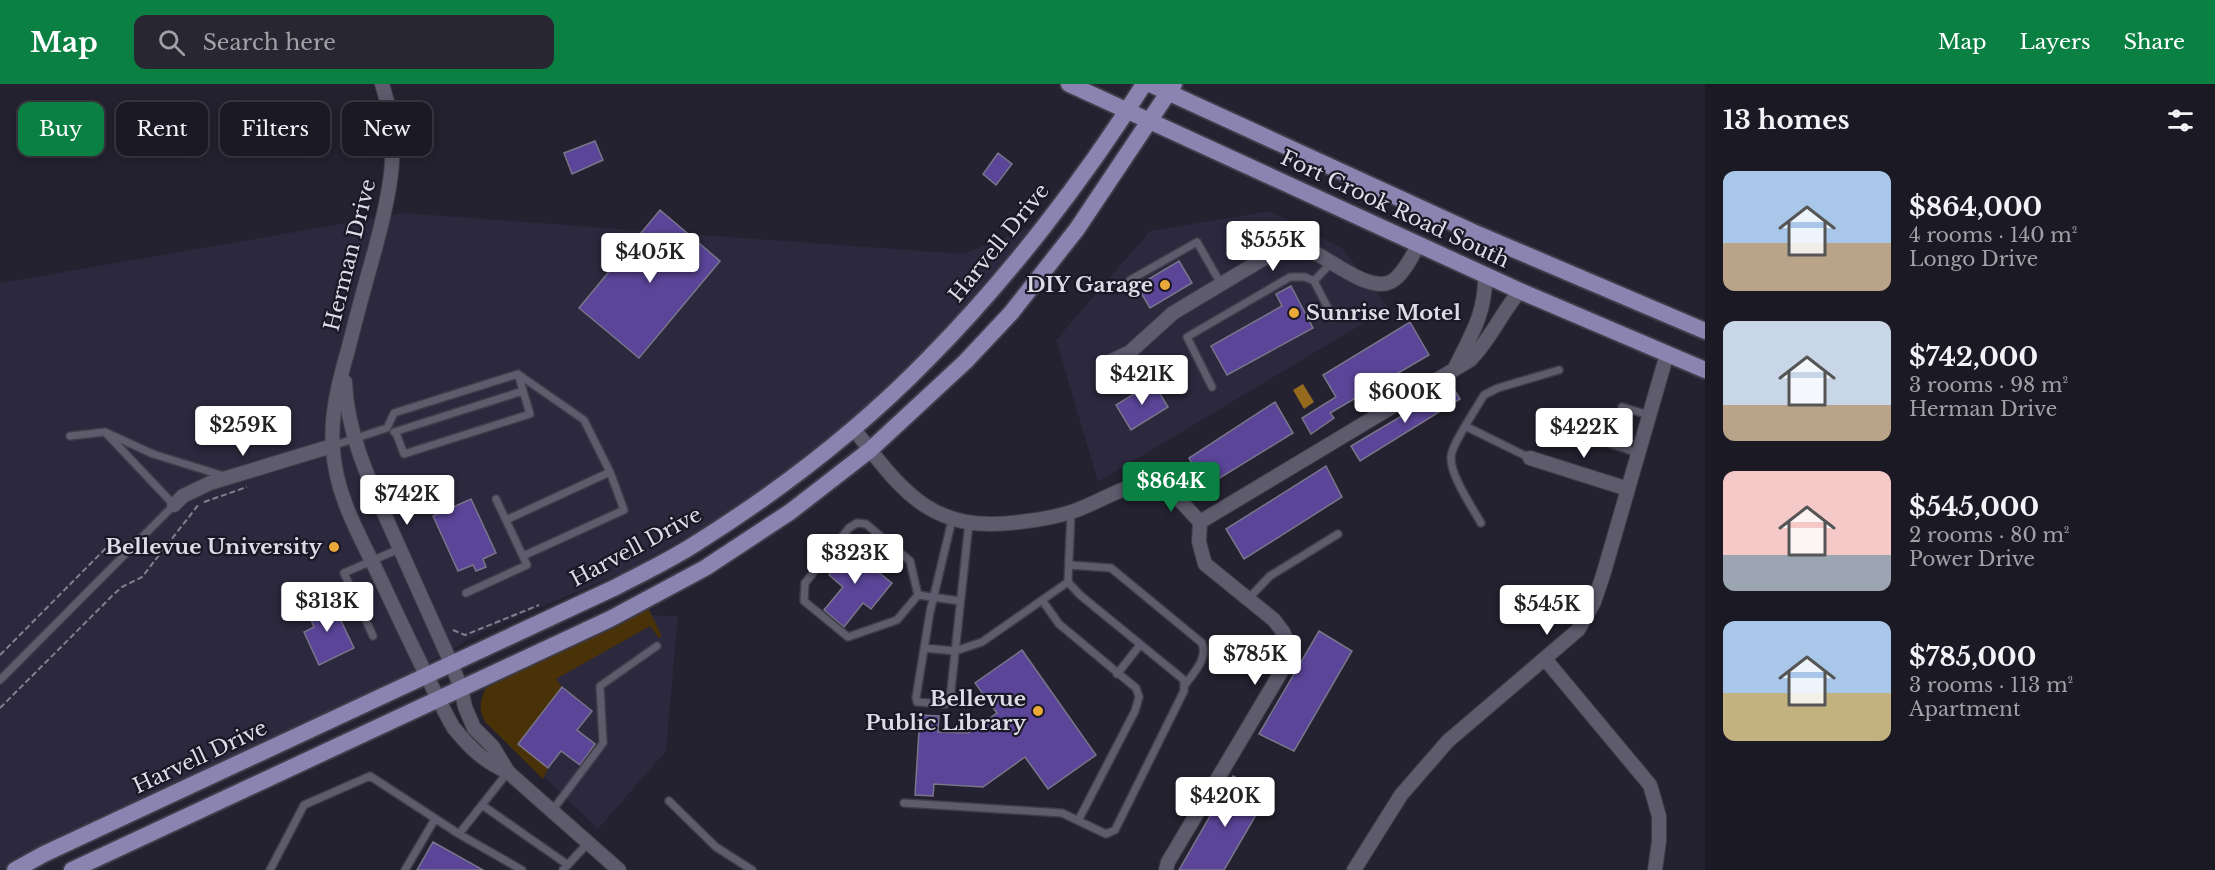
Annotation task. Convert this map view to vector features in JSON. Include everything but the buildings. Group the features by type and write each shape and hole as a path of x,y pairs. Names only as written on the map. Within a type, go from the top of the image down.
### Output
{"main road":[{"name":"Fort Crook Road South","path":"1069,84 1520,291 1705,370"},
{"name":"Harvell Drive","path":"15,870 55,849 616,587 693,545 780,486 853,428 928,360 971,314 1068,193 1127,111 1143,84"},
{"name":"Fort Crook Road South","path":"1150,84 1171,88 1473,232 1705,331"},
{"path":"72,870 194,811 610,619 705,568 790,512 870,450 965,362 1011,313 1077,229 1171,88"}],"street":[{"name":"Herman Drive","path":"382,84 390,107 393,171 336,399 332,446 335,467 347,509 426,676 453,727 489,764 508,772"},
{"path":"1105,364 1130,352 1173,313 1284,248 1304,248 1374,284 1385,284 1394,280 1401,272 1419,244"},
{"path":"1455,368 1482,312 1485,301 1485,275"},
{"path":"1200,522 1470,360 1484,347 1506,307 1520,291"},
{"path":"1354,870 1401,795 1448,741 1578,630 1594,602 1667,354"},
{"name":"Herman Drive","path":"344,365 346,402 369,480 451,663 474,728 497,752 508,772"},
{"path":"853,428 891,476 920,503 952,520 1003,525 1071,512 1143,483 1164,483 1200,522 1199,542 1205,564 1274,620 1283,632 1289,645 1287,662 1168,862 1166,870"},
{"path":"174,505 189,493 210,483 332,446"},
{"path":"1530,458 1628,489"},
{"path":"1545,659 1650,785 1659,816 1659,842 1655,870"},
{"path":"508,772 619,870"}],"lane":[{"path":"1130,280 1197,242 1221,284"},
{"path":"1314,281 1332,262"},
{"path":"1212,387 1187,337 1290,277 1305,277 1314,281 1333,318"},
{"path":"1481,524 1452,470 1453,448 1484,395 1498,388 1559,370"},
{"path":"387,428 394,413 518,374"},
{"path":"332,446 387,428 396,433 404,454 530,414 518,374"},
{"path":"518,374 584,420 610,472 624,510 523,556"},
{"path":"396,433 523,391"},
{"path":"1622,407 1649,415"},
{"path":"1465,426 1530,458"},
{"path":"0,680 174,505 105,432"},
{"path":"70,436 105,432 153,454 229,477"},
{"path":"1611,444 1638,453"},
{"path":"506,520 610,472"},
{"path":"466,593 527,565 496,499"},
{"path":"1071,512 1068,582 1080,595 1184,680 1185,685"},
{"path":"952,520 933,598 917,702 946,704 948,702 969,523"},
{"path":"857,523 866,524 910,561 918,595 897,620 848,637 804,601 804,583 849,528 857,523"},
{"path":"1248,599 1270,576 1338,534"},
{"path":"372,636 344,573 399,549"},
{"path":"904,803 1062,813 1079,819 1106,834 1115,830 1185,685 1203,658 1205,651 1202,643 1112,568 1069,565"},
{"path":"924,648 955,651 982,642 1068,582"},
{"path":"918,595 960,602"},
{"path":"1042,600 1059,624 1136,688 1138,701 1079,819"},
{"path":"1117,674 1140,645"},
{"path":"552,811 603,743 600,686 657,646"},
{"path":"459,834 508,772"},
{"path":"270,870 304,805 370,776 459,834 522,870"},
{"path":"669,801 716,847 752,870"},
{"path":"482,805 566,867 588,843"},
{"path":"405,870 435,819"}],"path":[{"path":"0,708 112,596 122,587 142,577 196,507 248,487"},
{"path":"0,655 108,546"},
{"path":"452,630 465,635 547,601"}],"shaded area":[{"path":"1270,211 1342,248 1389,308 1098,482 1056,340 1150,231"},
{"name":"Bellevue University","path":"404,213 963,254 1036,225 989,283 928,350 850,420 774,482 711,523 626,571 484,631 381,689 41,848 0,870 0,283"},
{"path":"1303,384 1314,402 1304,409 1293,390"},
{"path":"648,608 662,636 659,638 650,626 556,679 562,687 518,744 548,768 543,779 485,722 481,713 481,704 486,687"},
{"path":"637,615 678,616 666,751 598,829 498,732 535,671"}],"place":[{"name":"DIY Garage","path":"1165,285"},
{"name":"Sunrise Motel","path":"1294,313"},
{"name":"Bellevue University","path":"334,547"},
{"name":"Bellevue Public Library","path":"1038,711"}]}
